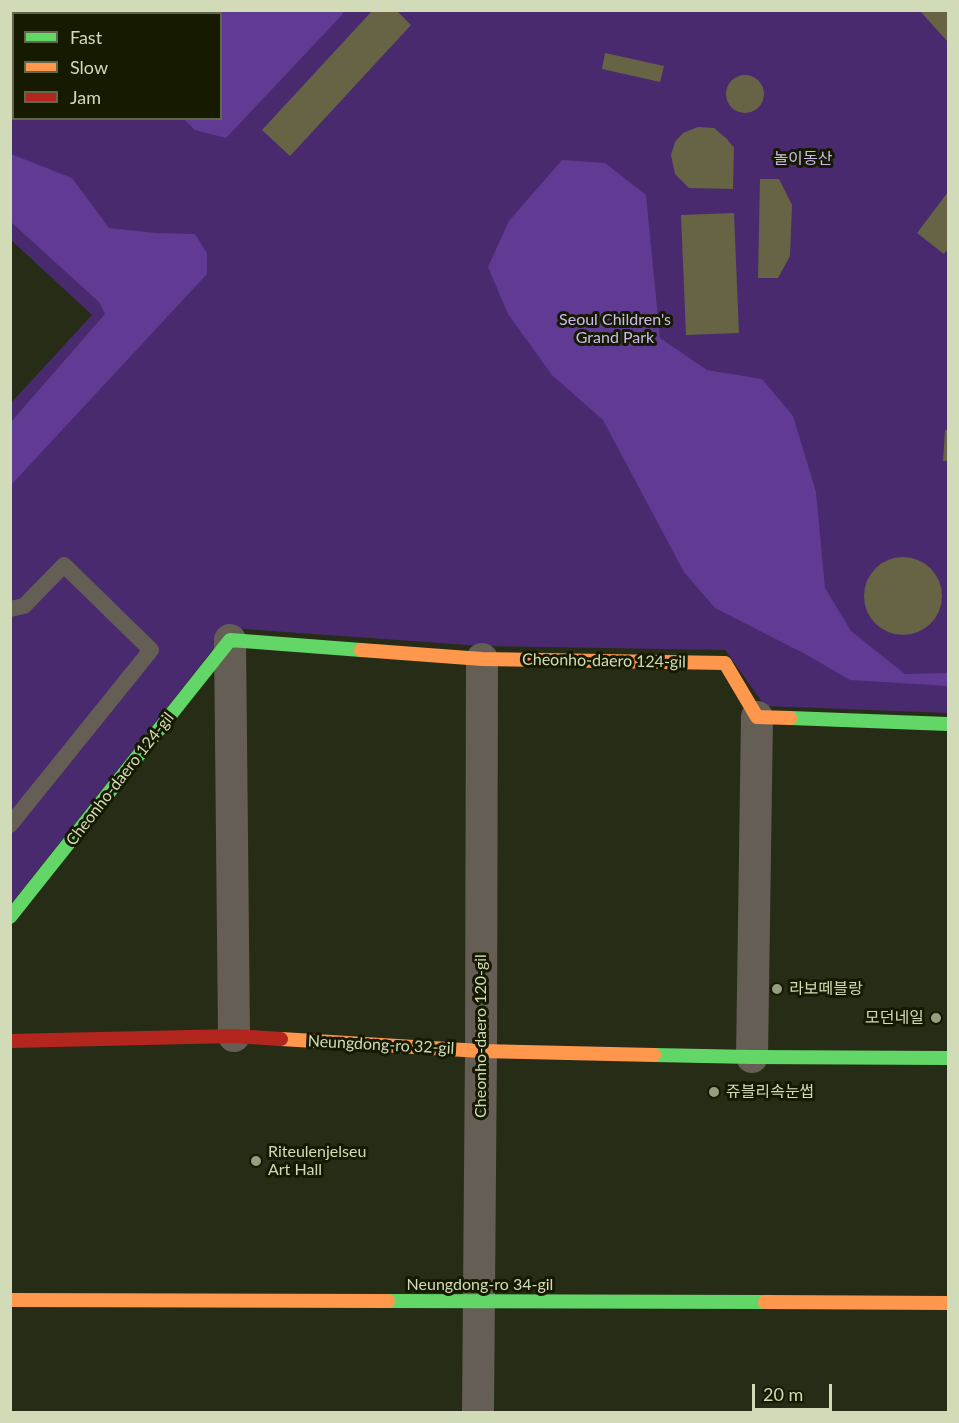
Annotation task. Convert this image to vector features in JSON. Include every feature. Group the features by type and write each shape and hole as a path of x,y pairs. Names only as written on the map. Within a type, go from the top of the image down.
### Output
{"street":[{"name":"Cheonho-daero 124-gil","path":"10,917 230,640 482,658 725,663 758,717"},
{"path":"230,640 234,1036"},
{"name":"Cheonho-daero 120-gil","path":"478,1413 482,658"},
{"path":"752,1058 758,717 948,724"},
{"name":"Neungdong-ro 32-gil","path":"10,1041 234,1036 481,1051 752,1058 948,1058"},
{"name":"Neungdong-ro 34-gil","path":"10,1300 948,1303"}],"lane":[{"path":"10,609 24,606 64,565 151,650 10,825"}],"green space":[{"path":"11,10 344,10 341,16 226,138 195,130 185,120 222,120 222,12 12,12 11,72"},
{"name":"Seoul Children's Grand Park","path":"11,11 948,11 948,713 765,706 725,650 481,646 230,628 11,904 10,404 92,315 11,240"},
{"path":"11,154 72,178 109,228 195,234 207,253 207,274 11,485 11,422 105,314 99,302 11,222"},
{"path":"562,160 605,163 646,195 660,338 707,370 762,379 793,416 816,492 825,588 851,631 905,674 948,673 948,686 850,680 807,655 715,608 684,572 603,420 552,375 508,314 488,267 509,221"}],"building":[{"path":"373,10 396,10 411,25 290,156 262,130"},
{"path":"919,10 948,10 948,42"},
{"path":"605,53 664,66 660,82 602,69"},
{"path":"745,75 752,76 758,81 763,87 763,101 758,107 752,112 745,113 738,112 732,107 727,101 726,94 727,87 732,81 738,76"},
{"path":"698,127 714,128 734,148 733,189 689,188 675,174 671,155 675,142 683,133"},
{"path":"760,179 779,179 792,205 790,256 778,278 758,278"},
{"path":"948,192 948,249 944,254 917,233"},
{"path":"734,213 739,333 686,335 681,215"},
{"path":"945,430 948,430 948,461 943,461"},
{"path":"903,557 918,560 935,574 942,596 939,611 925,628 903,635 888,632 871,618 864,596 867,581 881,564"}],"traffic: fast":[{"path":"10,917 230,640 361,650"},
{"path":"790,718 948,724"},
{"path":"654,1055 948,1058"},
{"path":"388,1301 765,1302"}],"traffic: slow":[{"path":"361,650 482,659 725,663 757,717 790,718"},
{"path":"281,1039 481,1051 654,1055"},
{"path":"10,1300 388,1301"},
{"path":"765,1302 948,1303"}],"traffic: jam":[{"path":"10,1041 234,1036 281,1039"}],"place":[{"name":"라보떼블랑","path":"777,989"},
{"name":"모던네일","path":"936,1018"},
{"name":"쥬블리속눈썹","path":"714,1092"},
{"name":"Riteulenjelseu Art Hall","path":"256,1161"}],"park label":[{"name":"놀이동산","path":"803,159"}]}
